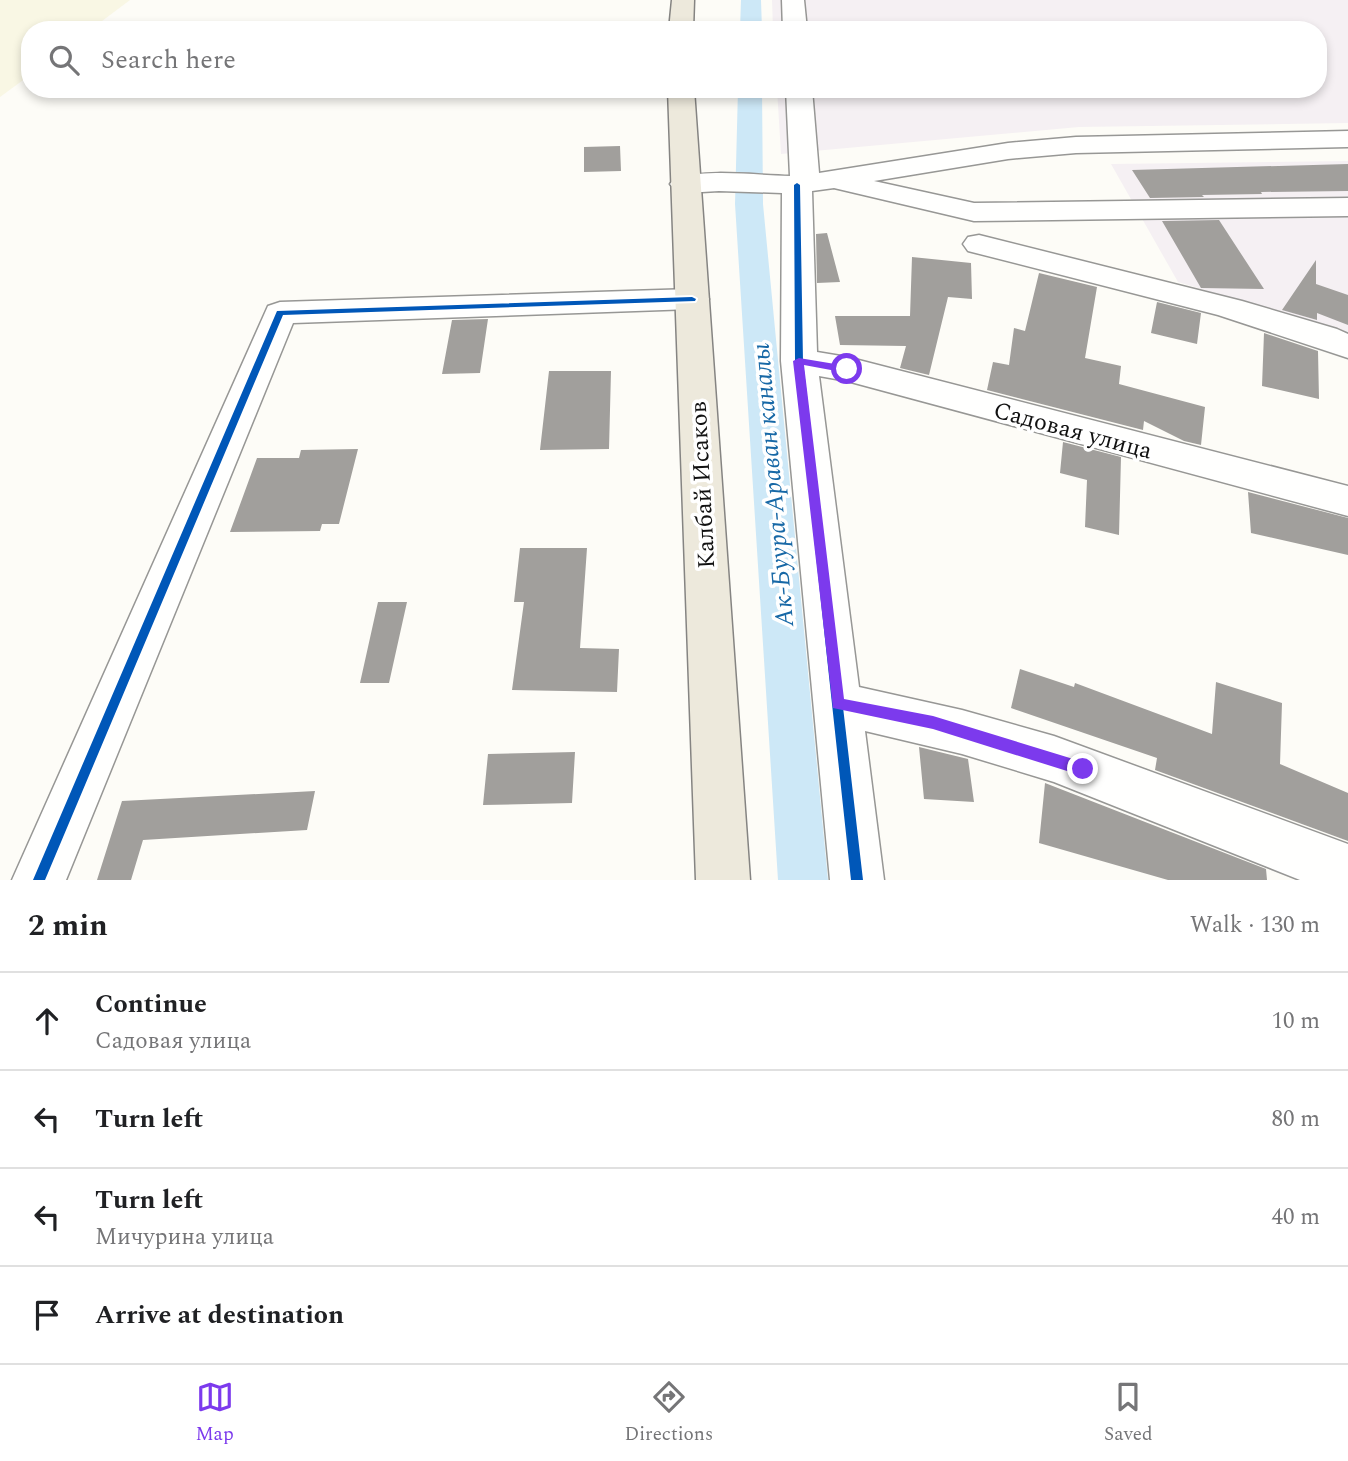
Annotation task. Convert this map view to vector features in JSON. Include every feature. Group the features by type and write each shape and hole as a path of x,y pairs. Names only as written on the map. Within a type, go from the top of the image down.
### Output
{"main road":[{"path":"682,21 683,0"},
{"name":"Калбай Исаков","path":"683,98 702,183 692,299 723,880"}],"street":[{"path":"793,0 794,21"},
{"path":"799,98 799,361 857,880"},
{"path":"702,183 800,183 1009,151 1076,145 1348,139"},
{"path":"800,183 974,212 1348,207"},
{"path":"979,244 1230,308 1348,347"},
{"path":"39,880 280,313 692,299"},
{"name":"Садовая улица","path":"799,361 847,369 1348,501"},
{"path":"838,704 933,723 1083,769 1245,835 1348,871"}],"shaded area":[{"path":"0,0 130,0 102,21 21,21 21,82 0,97"},
{"path":"772,0 1348,0 1348,123 1079,127 781,154 778,98 1327,98 1327,21 773,21"},
{"path":"1348,161 1348,335 1178,282 1111,164"}],"building":[{"path":"620,146 621,171 584,172 584,147"},
{"path":"1348,164 1348,191 1202,195 1204,197 1150,198 1132,170"},
{"path":"1219,220 1264,289 1201,288 1162,221"},
{"path":"827,233 840,282 817,283 816,234"},
{"path":"912,257 971,263 972,299 948,297 929,375 900,368 906,346 840,345 835,316 910,316"},
{"path":"1316,260 1316,284 1348,295 1348,325 1317,313 1317,320 1282,310"},
{"path":"1039,273 1097,287 1085,358 1121,366 1119,384 1205,407 1201,445 1184,441 1144,421 1143,430 987,390 993,362 1009,365 1014,328 1025,331"},
{"path":"1157,302 1201,313 1197,344 1151,333"},
{"path":"488,319 480,373 442,374 452,320"},
{"path":"1264,333 1318,351 1319,399 1262,386"},
{"path":"549,371 611,371 609,449 540,450"},
{"path":"1063,442 1121,457 1119,535 1085,527 1087,480 1060,473"},
{"path":"358,449 339,524 322,524 320,531 230,532 257,458 299,458 301,450"},
{"path":"1248,492 1348,518 1348,555 1251,533"},
{"path":"520,548 587,548 580,648 619,649 617,692 512,690 524,602 514,602"},
{"path":"378,602 407,602 389,683 360,683"},
{"path":"1020,669 1074,687 1075,683 1212,734 1216,682 1282,703 1280,764 1348,793 1348,841 1155,770 1157,758 1011,708"},
{"path":"919,747 968,759 974,802 924,799"},
{"path":"575,752 572,803 483,805 488,754"},
{"path":"1045,783 1266,869 1267,880 1168,880 1039,843"},
{"path":"315,791 307,830 143,840 131,880 97,880 122,801"}],"waterway":[{"name":"Ак-Буура-Араван каналы","path":"751,0 751,21"},
{"name":"Ак-Буура-Араван каналы","path":"750,98 749,204 803,880"}],"cycle path":[{"path":"797,185 799,361 857,880"},
{"path":"39,880 280,313 692,299"}],"route":[{"path":"847,369 799,361 838,704 933,723 1083,769"}]}
